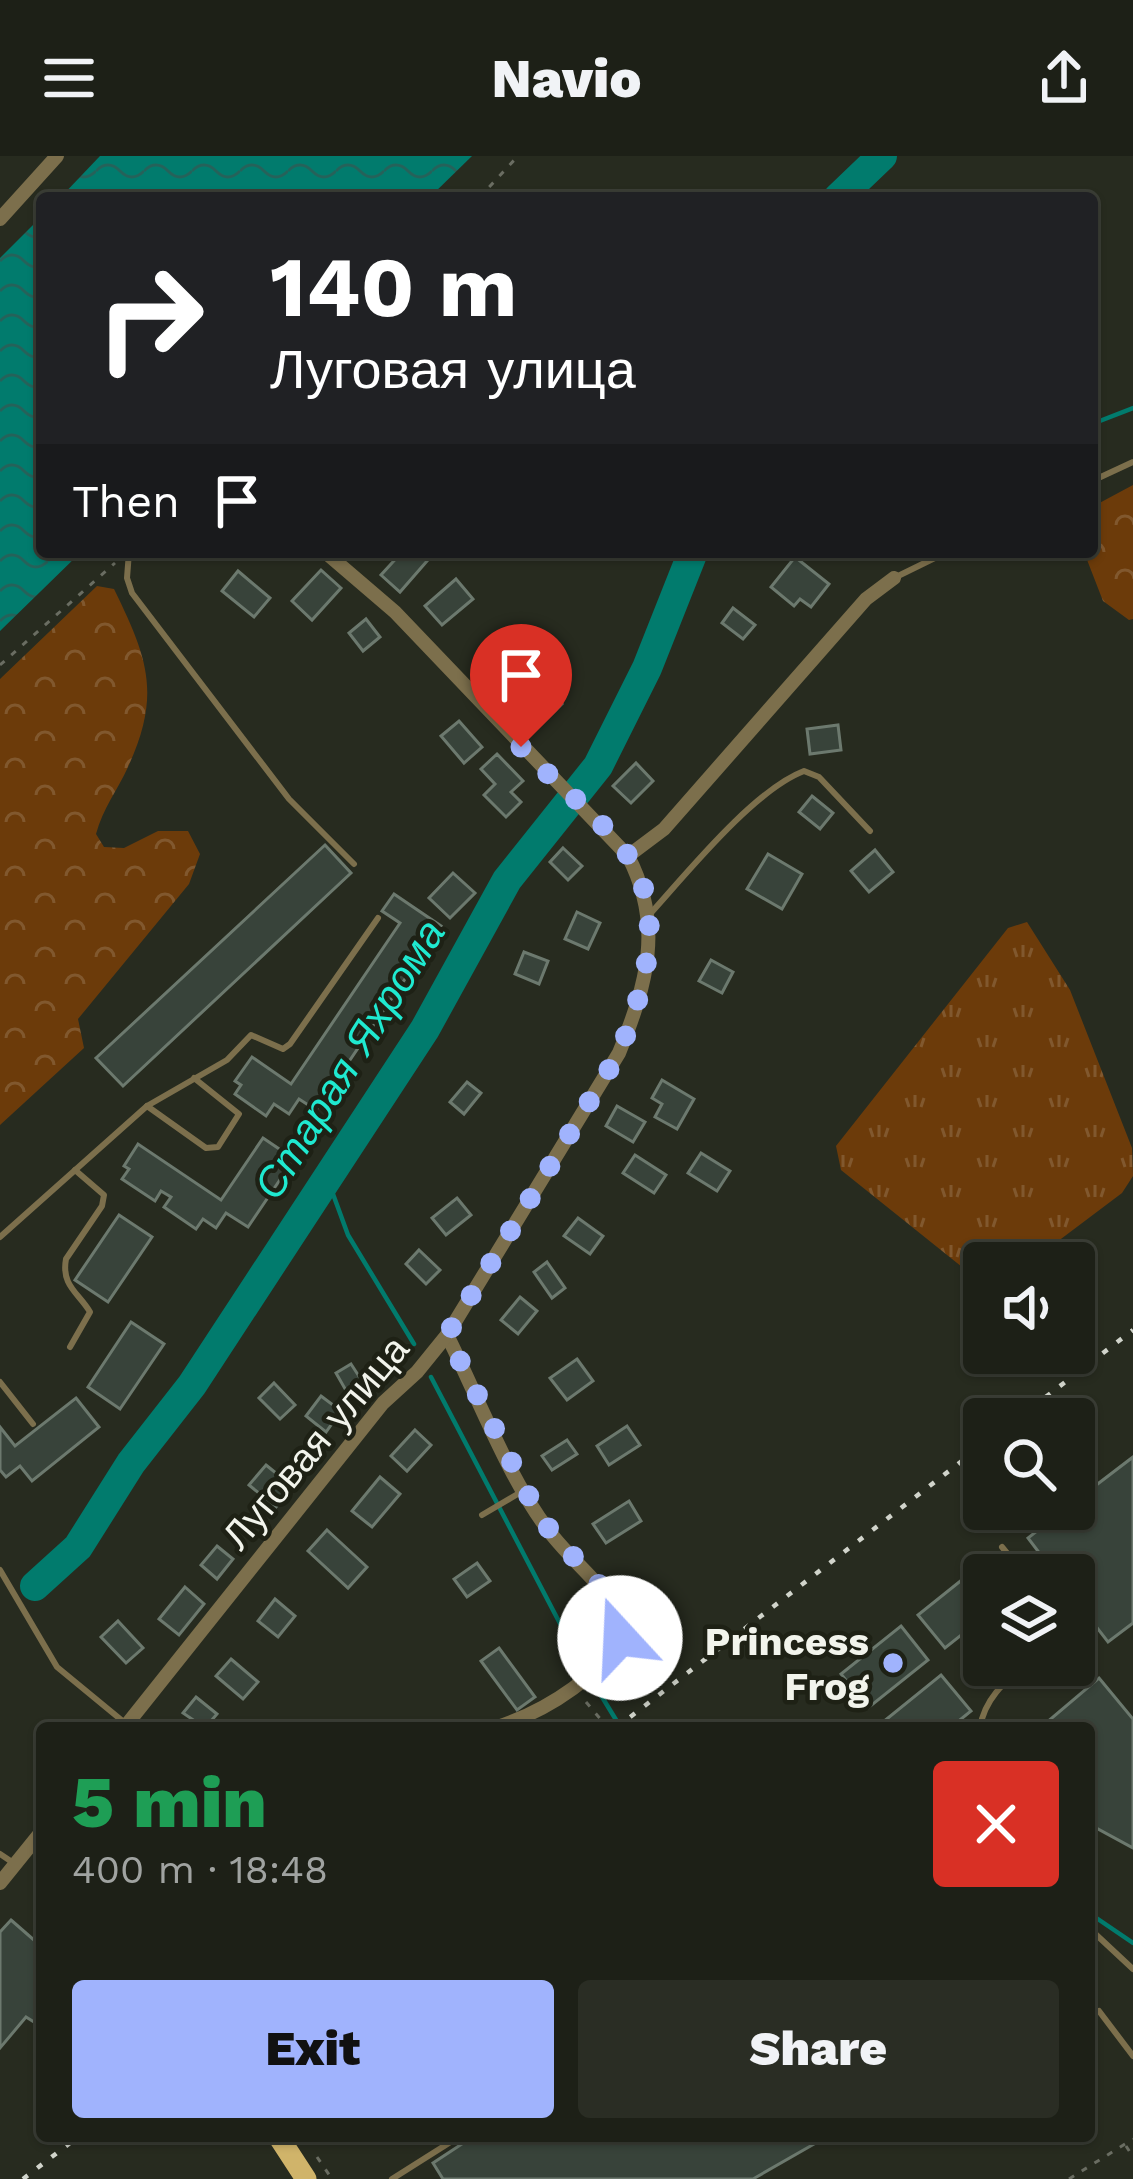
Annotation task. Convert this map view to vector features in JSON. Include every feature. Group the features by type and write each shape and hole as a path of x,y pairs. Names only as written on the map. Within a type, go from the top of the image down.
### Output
{"main road":[{"path":"282,2142 306,2179"}],"street":[{"path":"0,219 57,156"},
{"name":"Луговая улица","path":"129,1722 383,1403 447,1335 619,1053 637,1008 647,962 650,914 628,856 394,612 332,558"},
{"path":"628,856 664,829 866,599 894,578"},
{"path":"447,1335 551,1534 609,1593 624,1621 620,1638 586,1678 514,1722"},
{"path":"0,1882 36,1838"}],"lane":[{"path":"1098,479 1133,461"},
{"path":"128,558 132,593 153,622 289,800 354,864"},
{"path":"894,578 935,558"},
{"path":"650,914 699,859 784,778 804,771 819,777 870,831"},
{"path":"0,1237 147,1106 227,1060 251,1035 283,1049 290,1044 378,918"},
{"path":"147,1106 206,1148 218,1147 238,1114 194,1078"},
{"path":"70,1347 91,1312 71,1290 64,1270 66,1259 102,1206 104,1195 75,1170"},
{"path":"0,1382 33,1424"},
{"path":"482,1515 524,1490"},
{"path":"1002,1547 1008,1554"},
{"path":"0,1570 57,1667 121,1722"},
{"path":"981,1722 999,1686"},
{"path":"0,1854 15,1864"},
{"path":"1095,1934 1133,1969"},
{"path":"1099,2011 1133,2056"},
{"path":"392,2179 451,2142"}],"path":[{"path":"485,192 518,156"},
{"path":"0,665 122,558"},
{"path":"586,1678 587,1705 603,1722"},
{"path":"1069,2179 1133,2139"},
{"path":"1126,2144 1133,2157"}],"green space":[{"path":"1133,485 1133,619 1103,601 1086,558 1098,558 1098,504"},
{"path":"97,586 114,589 125,613 142,656 147,696 139,741 96,834 104,847 124,848 158,831 188,831 200,854 189,884 78,1019 84,1048 0,1125 0,679"},
{"path":"1027,922 1070,990 1132,1148 1133,1176 1122,1193 1057,1242 963,1242 963,1268 841,1170 836,1146 1008,928"}],"water":[{"path":"100,156 472,156 435,192 66,192"},
{"path":"36,222 36,558 75,558 0,631 0,258"}],"building":[{"path":"397,558 427,561 400,592 381,575"},
{"path":"794,558 829,584 811,607 800,599 794,606 771,587"},
{"path":"321,570 341,588 312,620 292,601"},
{"path":"238,571 270,598 254,617 222,591"},
{"path":"456,579 473,599 442,625 425,606"},
{"path":"733,608 755,625 743,639 722,623"},
{"path":"366,619 380,637 363,651 349,633"},
{"path":"515,661 528,676 503,697 490,682"},
{"path":"541,682 562,704 534,731 520,716 531,706 524,698"},
{"path":"459,721 482,747 464,763 441,736"},
{"path":"838,725 841,750 810,754 807,729"},
{"path":"497,754 523,781 511,792 521,802 506,817 484,795 495,784 481,769"},
{"path":"636,763 653,781 631,803 613,786"},
{"path":"812,796 833,813 820,829 799,812"},
{"path":"325,845 351,873 123,1086 96,1058"},
{"path":"563,848 582,866 568,880 550,862"},
{"path":"875,850 893,872 869,892 851,871"},
{"path":"768,854 802,874 782,909 747,889"},
{"path":"453,873 475,893 450,918 429,898"},
{"path":"394,894 441,926 316,1110 299,1099 289,1114 274,1104 266,1116 235,1094 241,1085 235,1081 252,1057 291,1084 400,923 382,911"},
{"path":"577,912 600,923 588,949 565,939"},
{"path":"524,952 548,961 539,984 515,974"},
{"path":"711,960 733,972 722,993 699,981"},
{"path":"662,1080 694,1099 677,1129 655,1117 662,1104 652,1098"},
{"path":"467,1082 481,1093 464,1114 450,1102"},
{"path":"617,1106 645,1122 633,1142 606,1126"},
{"path":"263,1138 294,1159 248,1227 226,1213 216,1228 203,1219 196,1229 164,1207 171,1197 161,1191 155,1201 122,1179 138,1144 221,1200"},
{"path":"701,1153 730,1171 717,1191 688,1173"},
{"path":"635,1155 666,1175 654,1193 623,1173"},
{"path":"457,1198 471,1215 446,1235 432,1218"},
{"path":"119,1215 152,1237 108,1302 75,1280"},
{"path":"578,1218 603,1236 590,1254 564,1236"},
{"path":"419,1250 440,1270 426,1284 406,1264"},
{"path":"547,1262 565,1288 552,1298 534,1272"},
{"path":"520,1297 537,1311 518,1334 501,1320"},
{"path":"131,1322 164,1344 120,1409 88,1387"},
{"path":"577,1359 593,1381 567,1400 550,1378"},
{"path":"351,1364 364,1384 348,1394 336,1373"},
{"path":"274,1383 295,1405 280,1419 259,1398"},
{"path":"321,1396 341,1411 326,1432 306,1416"},
{"path":"76,1398 99,1427 32,1481 20,1466 6,1477 0,1470 0,1427 15,1446"},
{"path":"627,1426 640,1445 609,1465 597,1446"},
{"path":"415,1430 431,1445 407,1471 391,1456"},
{"path":"567,1440 577,1454 552,1470 542,1456"},
{"path":"1133,1457 1133,1623 1108,1642 1095,1625 1095,1554 1040,1554 1028,1538 1038,1530 1095,1530 1095,1486"},
{"path":"266,1465 292,1486 276,1507 249,1485"},
{"path":"380,1477 400,1494 372,1527 352,1511"},
{"path":"629,1501 641,1521 606,1543 593,1524"},
{"path":"327,1530 367,1567 348,1588 308,1551"},
{"path":"217,1546 233,1559 217,1579 201,1565"},
{"path":"477,1563 490,1581 467,1597 454,1579"},
{"path":"963,1579 963,1634 945,1648 918,1615"},
{"path":"185,1587 204,1604 179,1635 159,1619"},
{"path":"275,1599 295,1616 278,1637 258,1621"},
{"path":"118,1621 143,1648 126,1663 101,1637"},
{"path":"901,1626 928,1660 868,1708 841,1674"},
{"path":"499,1648 535,1697 517,1710 481,1661"},
{"path":"231,1659 258,1682 243,1699 216,1676"},
{"path":"941,1675 971,1711 957,1722 883,1722"},
{"path":"1099,1678 1133,1719 1133,1848 1095,1827 1095,1722 1047,1722"},
{"path":"196,1697 217,1714 210,1722 196,1722 183,1713"},
{"path":"11,1920 36,1942 36,2023 26,2017 0,2048 0,1932"},
{"path":"465,2142 818,2142 753,2179 443,2179 433,2163"}],"waterway":[{"name":"Старая Яхрома","path":"844,192 882,156"},
{"path":"1098,422 1133,408"},
{"name":"Старая Яхрома","path":"35,1586 78,1547 131,1463 192,1385 425,1029 507,880 598,766 647,668 691,558"},
{"path":"320,1191 333,1194 348,1235 414,1344"},
{"path":"431,1377 577,1656 617,1722"},
{"path":"1095,1917 1133,1943"}],"railway":[{"path":"1044,1398 1133,1330"},
{"path":"624,1722 963,1460"},
{"path":"23,2179 71,2142"}],"place":[{"name":"Princess Frog","path":"893,1663"}],"route":[{"path":"521,747 628,856 650,914 647,962 637,1008 619,1053 447,1335 537,1512 551,1534 609,1593 624,1621 620,1638"}]}
